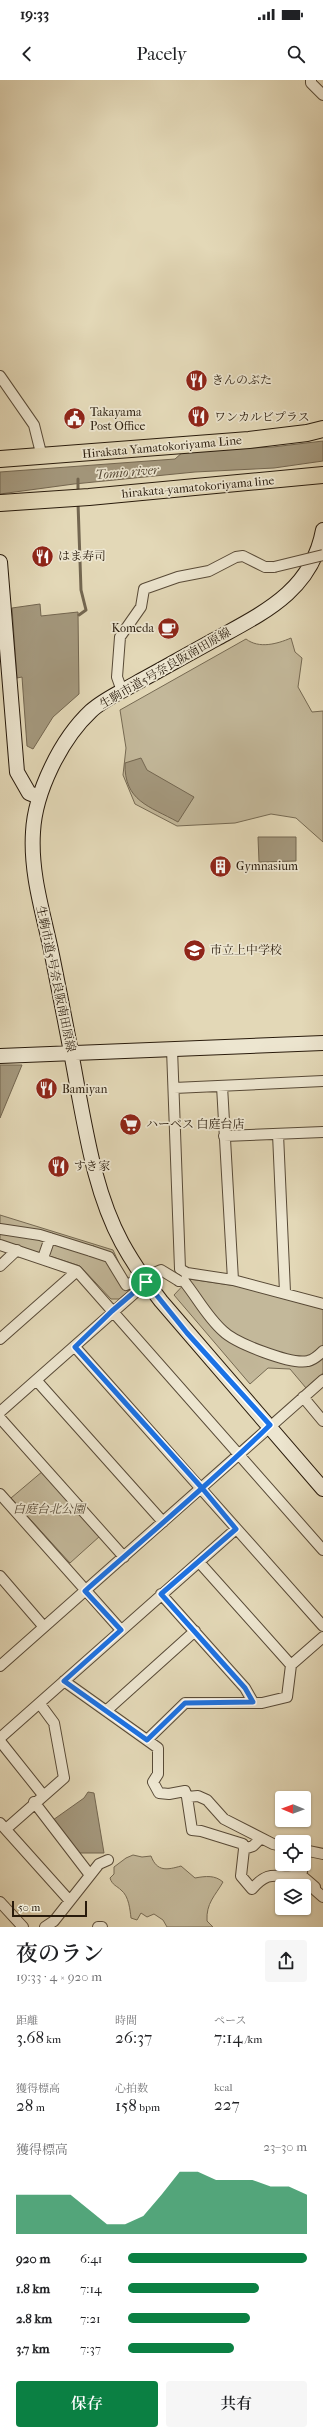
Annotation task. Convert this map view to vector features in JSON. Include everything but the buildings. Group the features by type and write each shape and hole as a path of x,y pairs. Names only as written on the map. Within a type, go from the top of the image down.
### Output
{"main road":[{"name":"Hirakata Yamatokoriyama Line","path":"0,459 42,457 249,440 307,433 323,429"},
{"name":"hirakata-yamatokoriyama line","path":"0,503 81,498 323,475"}],"street":[{"path":"311,80 311,83 323,95"},
{"path":"0,376 34,425 42,457"},
{"name":"生駒市道5号奈良阪南田原線","path":"323,530 317,554 309,568 287,596 256,617 122,691 91,711 77,727 48,775 39,797 33,830 33,869 52,955 87,1137 98,1182 122,1241 146,1282 187,1333 270,1425 323,1489"},
{"path":"122,691 117,677 120,637 141,607 144,589 178,577 209,570 236,557 243,556 265,567 274,567 323,555"},
{"path":"0,562 17,772 29,793 39,797"},
{"path":"0,1056 323,1043"},
{"path":"172,1049 180,1269 187,1273 233,1280 285,1292 323,1304"},
{"path":"174,1088 323,1081"},
{"path":"222,1086 233,1280"},
{"path":"224,1136 323,1132"},
{"path":"278,1134 285,1292"},
{"path":"0,1229 50,1238 109,1257 126,1285 160,1270 179,1282 183,1280 217,1326 231,1339 266,1351 276,1357 298,1362 309,1361 323,1351"},
{"path":"43,1258 50,1238"},
{"path":"0,1245 43,1258 77,1271 323,1550"},
{"path":"0,1266 17,1250"},
{"path":"0,1339 77,1271"},
{"path":"0,1412 37,1381 112,1311 146,1282"},
{"path":"75,1347 202,1488 236,1529 323,1626"},
{"path":"1,1662 44,1627 124,1557 239,1455 270,1425 323,1380"},
{"path":"37,1381 163,1522"},
{"path":"303,1398 323,1421"},
{"path":"0,1418 124,1557"},
{"path":"0,1494 121,1630"},
{"path":"0,1738 236,1529"},
{"path":"198,1562 291,1665"},
{"path":"0,1576 44,1627"},
{"path":"161,1594 245,1688 253,1702"},
{"path":"106,1712 195,1631"},
{"path":"147,1740 185,1703 262,1703 287,1697 291,1665 323,1637"},
{"path":"64,1681 158,1748 158,1774 153,1782 159,1793 169,1794 185,1791 192,1830 201,1831 243,1844 244,1849 241,1876 252,1889 262,1877 272,1875 301,1875 315,1887 315,1890 323,1898"},
{"path":"40,1704 54,1723 64,1778 3,1826 69,1900"},
{"path":"0,1741 43,1795"},
{"path":"187,1797 198,1796 207,1800 224,1819 261,1838 275,1843"},
{"path":"34,1802 90,1875"},
{"path":"244,1849 253,1846 261,1838"},
{"path":"311,1852 323,1854"},
{"path":"46,1927 54,1921 69,1900 99,1864 108,1860"},
{"path":"301,1875 302,1871"},
{"path":"0,1902 22,1927"}],"green space":[{"path":"291,638 295,652 302,658 298,687 312,712 323,711 323,842 296,818 271,814 235,823 177,826 135,804 123,775 126,748 120,710 246,639 262,645 274,644"},
{"path":"0,1215 113,1250 131,1289 119,1299 111,1299 80,1266 0,1240"},
{"path":"189,1279 237,1286 323,1309 323,1373 306,1388 290,1369 268,1368 250,1384 174,1295"},
{"name":"白庭台北公園","path":"43,1471 100,1536 70,1563 11,1498"},
{"path":"133,1855 142,1857 151,1856 156,1865 167,1869 181,1866 195,1878 217,1878 223,1882 208,1909 207,1921 213,1927 167,1927 163,1920 154,1914 147,1917 141,1913 137,1920 131,1918 129,1903 126,1896 113,1884 110,1878 114,1874 114,1867 126,1858"}],"water":[{"name":"Tomio river","path":"323,441 323,461 274,468 195,472 74,484 0,494 0,472 175,459 184,451 273,447"},
{"path":"40,604 41,616 78,612 79,694 53,717 33,749 27,746 22,677 17,678 12,608"},
{"path":"141,758 147,770 194,797 178,822 140,801 129,786 126,776 125,763"},
{"path":"258,837 296,837 296,861 259,862"},
{"path":"0,1065 22,1065 0,1118"},
{"path":"88,1792 94,1793 104,1853 78,1853 53,1820 84,1798"}],"waterway":[{"path":"78,479 78,494"},
{"path":"78,503 81,590 86,610 79,615"}],"place":[{"name":"きんのぶた","path":"197,380"},
{"name":"ワンカルビプラス","path":"199,417"},
{"name":"Takayama Post Office","path":"75,419"},
{"name":"はま寿司","path":"43,556"},
{"name":"Komeda","path":"169,628"},
{"name":"Gymnasium","path":"221,866"},
{"name":"市立上中学校","path":"194,950"},
{"name":"Bamiyan","path":"46,1089"},
{"name":"ハーベス 白庭台店","path":"131,1124"},
{"name":"すき家","path":"58,1166"}],"route":[{"path":"146,1282 112,1311 75,1347 202,1488 236,1529 161,1594 245,1688 253,1702 185,1703 147,1740 64,1681 121,1630 85,1591 202,1488 239,1455 270,1425 187,1333 146,1282"}]}
